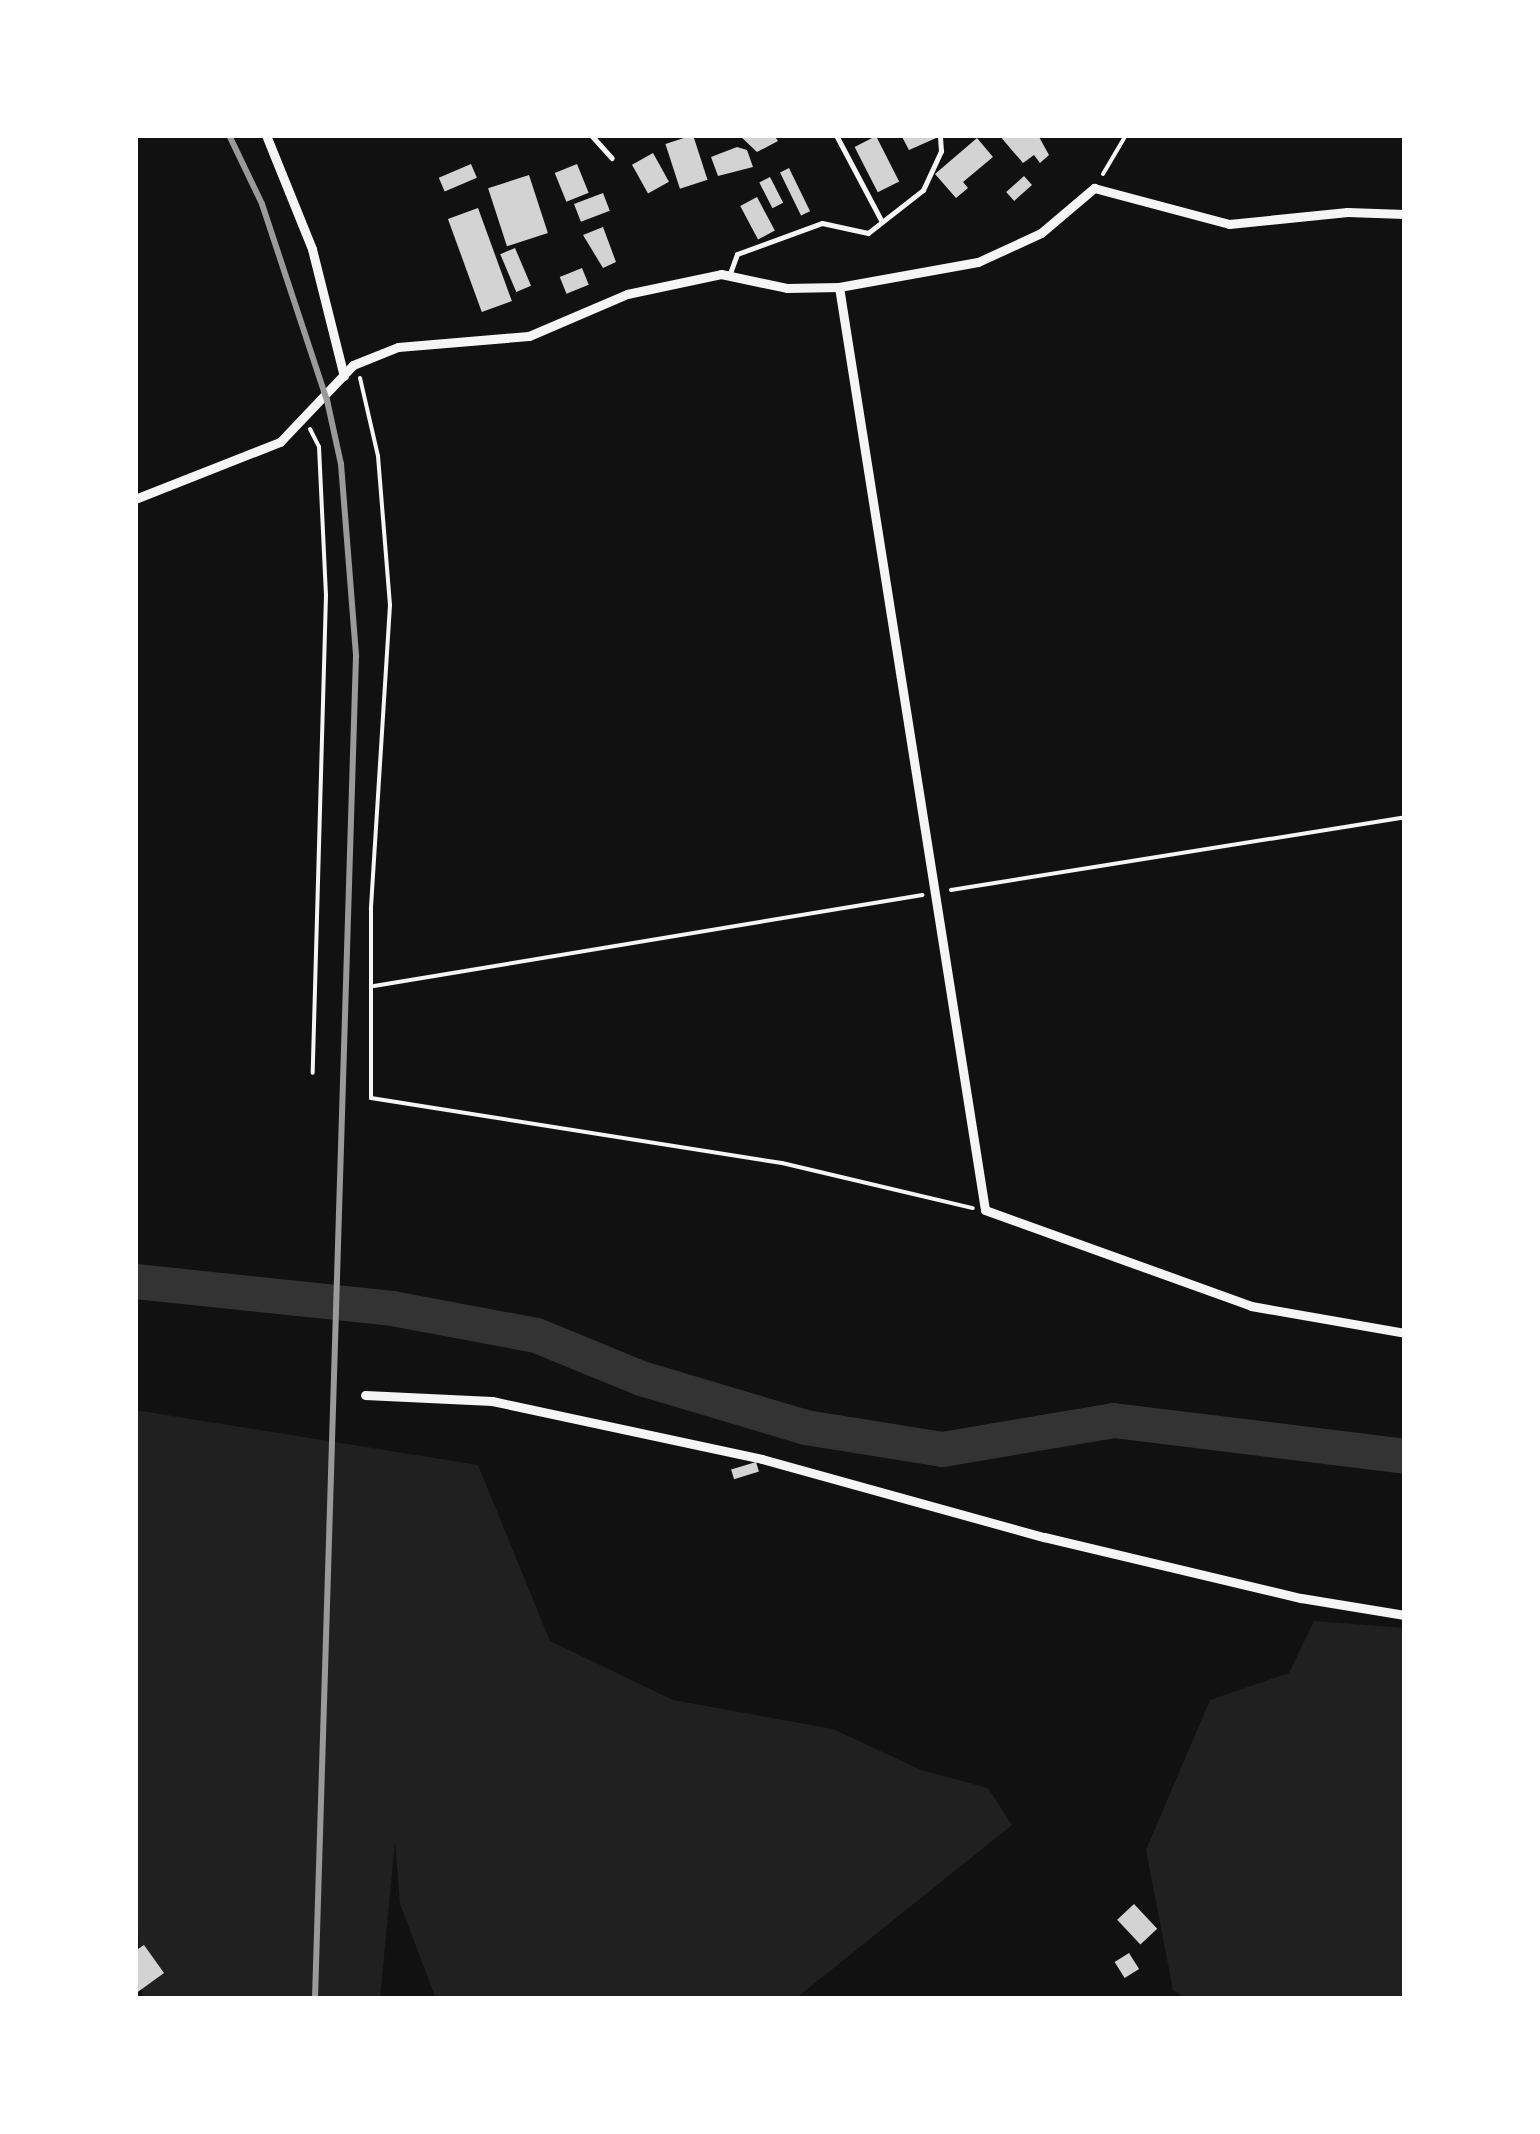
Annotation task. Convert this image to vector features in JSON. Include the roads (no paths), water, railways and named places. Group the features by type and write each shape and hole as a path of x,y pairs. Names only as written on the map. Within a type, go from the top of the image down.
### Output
{"street":[{"path":"266,135 312,249 344,376"},
{"path":"135,499 249,459 306,420 352,365 398,347 529,336 627,294 729,276 787,288 839,287 978,262 1040,233 1094,188 1198,221 1230,224 1347,212 1405,214"},
{"path":"839,287 985,1210 1251,1306 1405,1333"},
{"path":"365,1396 512,1405 762,1459 1282,1594 1405,1615"}],"lane":[{"path":"591,135 612,158"},
{"path":"836,135 882,222"},
{"path":"729,276 738,254 822,222 868,233 923,190 942,152 940,135"}],"waterway":[{"path":"135,1281 392,1308 536,1335 641,1378 805,1427 942,1449 1113,1420 1405,1456"}],"railway":[{"path":"229,135 262,204 327,400 341,464 356,656 315,1999"}]}
